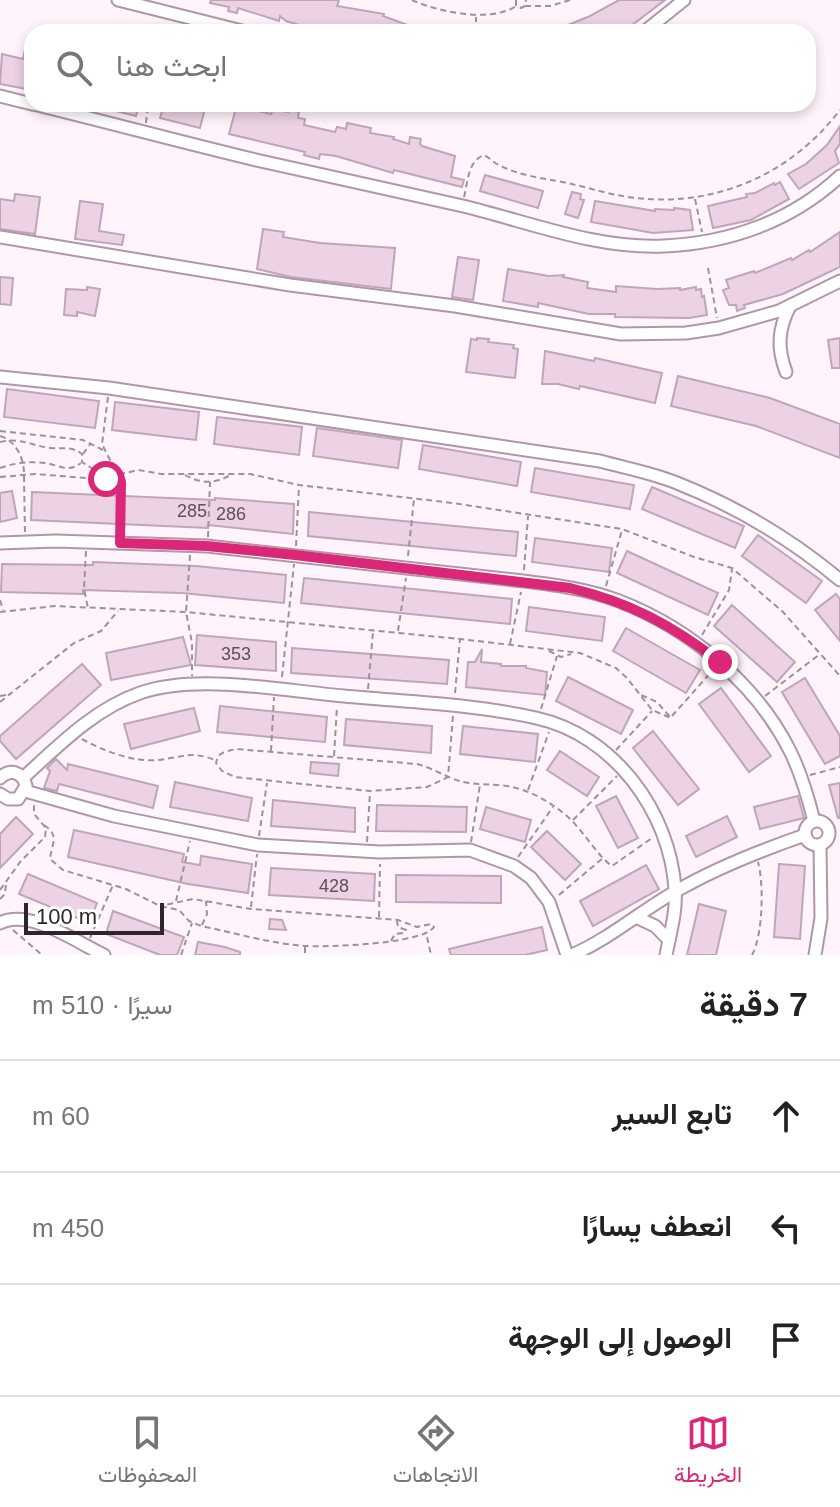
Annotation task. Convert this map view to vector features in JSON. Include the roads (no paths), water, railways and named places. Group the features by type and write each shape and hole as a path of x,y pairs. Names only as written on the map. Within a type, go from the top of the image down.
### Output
{"street":[{"path":"118,0 214,24"},
{"path":"654,24 684,0"},
{"path":"0,96 24,102"},
{"path":"65,112 603,242 663,246 752,230 806,203 840,176"},
{"path":"0,237 290,285 455,306 621,334 686,333 719,328 765,316 840,281"},
{"path":"821,291 840,295"},
{"path":"786,372 781,359 780,331 791,305"},
{"path":"0,377 109,388 600,461 676,482 741,514 783,538 840,580"},
{"path":"0,543 87,541 207,546 523,581 603,595 635,608 697,644 720,662 757,701 784,740 801,778 814,821"},
{"path":"23,778 72,733 112,706 139,693 191,684 482,709 538,718 567,729 610,757 645,799 662,830 676,891 666,955"},
{"path":"0,778 10,772 23,778"},
{"path":"23,778 25,791"},
{"path":"25,791 192,833 258,845 366,852 470,850 514,866 531,878 549,902 570,955 593,946 676,891 755,854 805,835"},
{"path":"1,797 13,800 25,791"},
{"path":"814,821 822,821 834,828 820,845 812,844 805,835 806,828 814,821"},
{"path":"815,955 821,909 820,845"},
{"path":"638,918 655,926 669,940"},
{"path":"6,921 32,920 104,955"}]}
